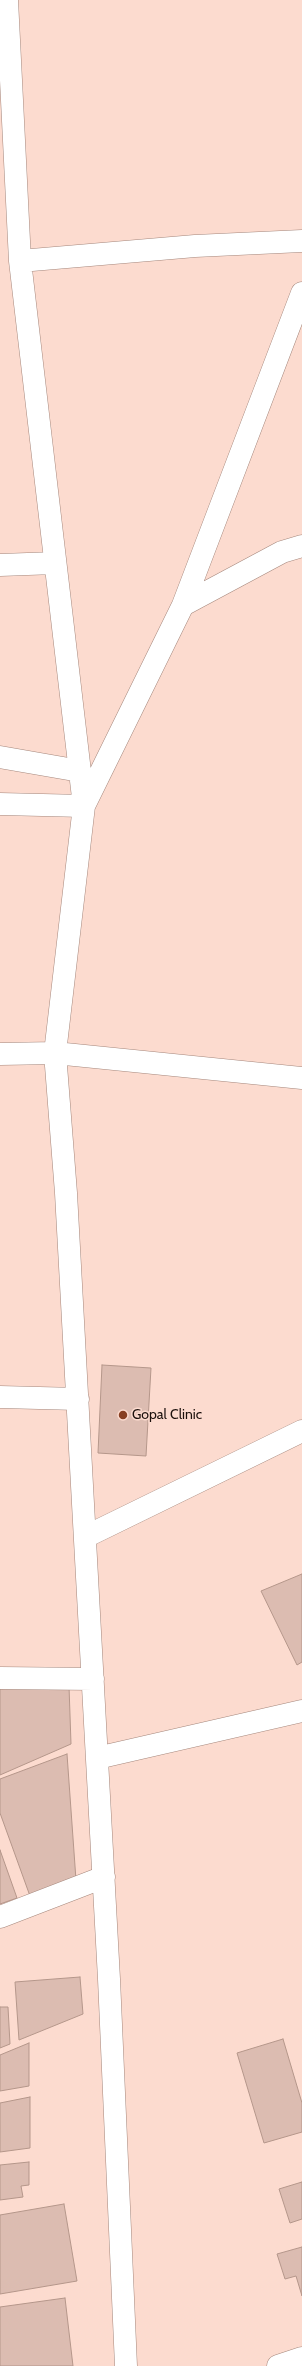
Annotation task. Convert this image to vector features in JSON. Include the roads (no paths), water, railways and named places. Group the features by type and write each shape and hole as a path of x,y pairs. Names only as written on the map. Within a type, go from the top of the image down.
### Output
{"street":[{"path":"7,0 20,261 84,806 55,1053 66,1193 104,1877 126,2366"},
{"path":"20,261 195,246 302,241"},
{"path":"84,806 183,605 302,293"},
{"path":"183,605 282,552 302,546"},
{"path":"0,565 55,563"},
{"path":"0,757 80,771"},
{"path":"0,804 84,806"},
{"path":"0,1054 55,1053 302,1078"},
{"path":"0,1397 78,1399"},
{"path":"85,1537 302,1430"},
{"path":"0,1678 93,1679"},
{"path":"97,1758 302,1711"},
{"path":"0,1917 104,1877"},
{"path":"278,2366 302,2358"}],"place":[{"name":"Gopal Clinic","path":"123,1415"}]}
